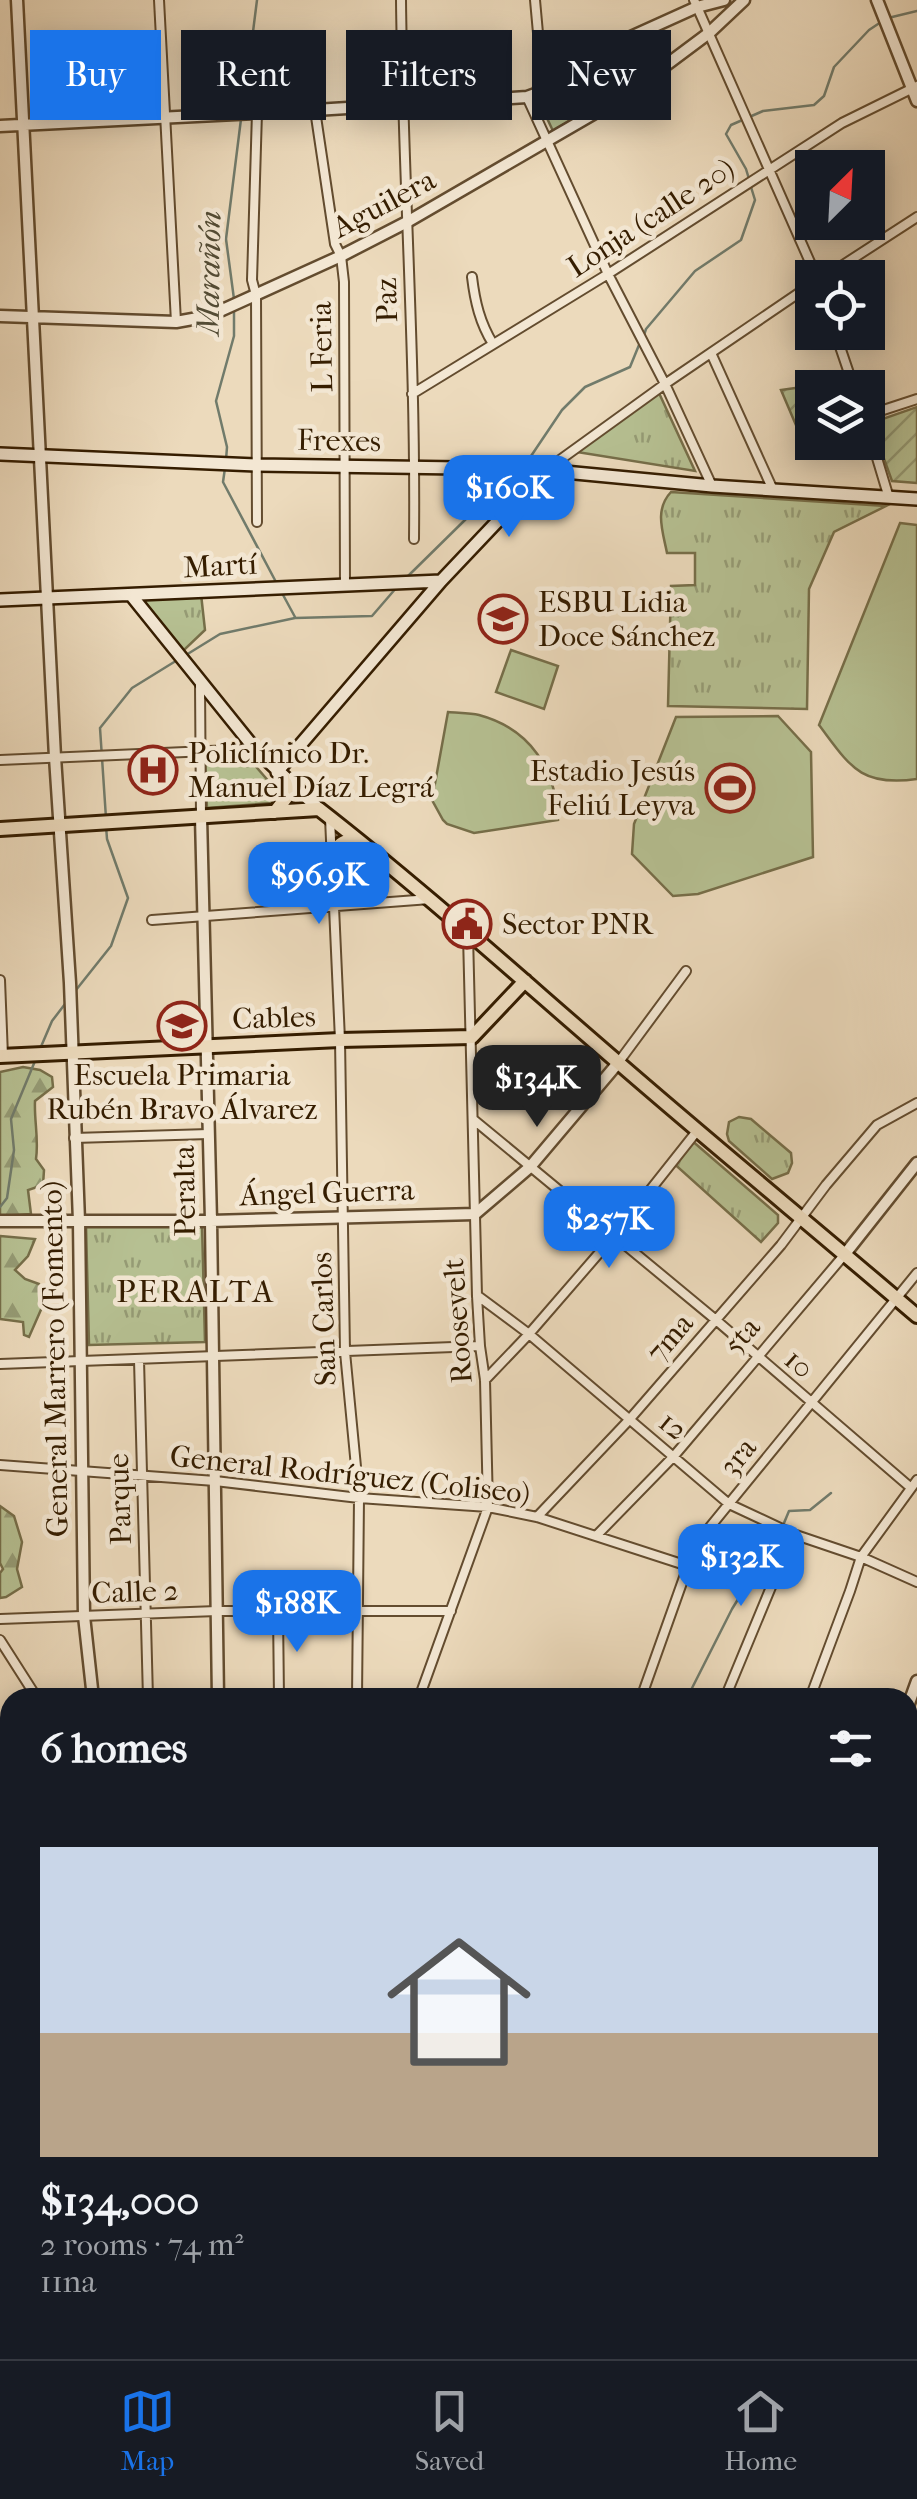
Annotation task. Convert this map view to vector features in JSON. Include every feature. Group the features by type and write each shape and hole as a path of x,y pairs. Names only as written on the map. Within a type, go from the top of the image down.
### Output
{"main road":[{"name":"Frexes","path":"0,454 239,464 540,469 774,491 917,499"},
{"path":"280,775 540,469"},
{"name":"Martí","path":"0,600 442,581"},
{"path":"416,582 420,606"},
{"path":"131,595 190,672 280,775 468,930 618,1063 917,1316"},
{"path":"275,812 290,794 280,775"},
{"path":"0,830 275,812 324,814"},
{"path":"332,857 344,842 359,842"},
{"path":"472,1038 525,980"},
{"name":"Cables","path":"1,1056 340,1040 472,1038"}],"street":[{"path":"17,0 60,826"},
{"path":"159,0 176,322"},
{"name":"Paz","path":"402,0 402,30"},
{"path":"536,0 538,30"},
{"path":"640,30 696,3 724,0"},
{"name":"Aguilera","path":"0,316 176,322 209,316 407,222 626,95 709,33 744,0"},
{"path":"877,0 915,92"},
{"path":"696,3 811,260"},
{"name":"Lonja (calle 20)","path":"412,394 842,123 915,92"},
{"path":"512,98 532,95"},
{"path":"527,97 712,486"},
{"path":"0,126 181,115"},
{"path":"254,120 250,298 257,522"},
{"name":"L Feria","path":"316,120 344,282 344,586"},
{"name":"Paz","path":"403,120 414,539"},
{"path":"848,260 917,216"},
{"path":"472,277 476,306 493,344"},
{"path":"540,469 795,296"},
{"path":"711,353 774,491"},
{"path":"885,409 917,399"},
{"path":"878,460 890,498"},
{"name":"Peralta","path":"200,684 218,1688"},
{"path":"0,760 255,750"},
{"name":"San Carlos","path":"324,814 332,857 340,1040 345,1352 359,1498 357,1688"},
{"name":"General Marrero (Fomento)","path":"60,826 79,1222 84,1616 91,1688"},
{"path":"152,920 430,898"},
{"name":"Roosevelt","path":"423,1688 488,1507 485,1380 477,1296 468,930"},
{"path":"475,1214 530,1168 618,1063 686,971"},
{"path":"0,980 1,1056"},
{"name":"7ma","path":"538,1517 716,1320 876,1125 917,1104"},
{"name":"10","path":"474,1120 812,1404 914,1484"},
{"path":"485,1380 614,1237 698,1131"},
{"path":"74,1138 209,1134"},
{"name":"5ta","path":"597,1535 674,1456 917,1163"},
{"name":"Ángel Guerra","path":"5,1222 211,1222 475,1214"},
{"name":"3ra","path":"645,1688 701,1538 917,1273"},
{"name":"12","path":"477,1296 529,1334 728,1504 792,1534 861,1557 917,1582"},
{"path":"0,1364 480,1346"},
{"name":"Parque","path":"139,1360 148,1688"},
{"name":"General Rodríguez (Coliseo)","path":"0,1465 488,1507 538,1517 688,1566"},
{"path":"814,1688 861,1557 914,1484"},
{"path":"729,1688 792,1534"},
{"name":"Calle 2","path":"0,1620 216,1611 451,1612"},
{"path":"278,1612 279,1688"},
{"path":"0,1640 30,1688"}],"green space":[{"path":"548,120 571,120 553,131"},
{"path":"795,388 795,423 781,390"},
{"path":"659,393 695,471 577,452"},
{"path":"917,407 917,483 892,481 884,460 885,418"},
{"path":"671,492 886,506 834,532 809,589 807,709 668,706 671,586 695,585 695,553 667,553 661,514"},
{"path":"900,523 917,525 917,779 898,781 882,780 858,770 819,725"},
{"path":"201,594 205,630 183,651 141,599"},
{"path":"511,650 558,666 544,709 496,692"},
{"path":"448,712 497,721 526,741 546,768 558,820 474,833 447,824 432,800"},
{"name":"Estadio Jesús Feliú Leyva","path":"778,716 811,752 813,857 698,894 673,896 632,854 634,824 676,717"},
{"path":"252,762 277,791 271,803 207,808 205,763"},
{"path":"23,1067 52,1077 53,1087 35,1101 36,1159 44,1170 43,1185 28,1190 31,1214 0,1216 0,1072"},
{"path":"739,1117 751,1119 791,1153 788,1173 772,1179 729,1141 729,1122"},
{"path":"690,1139 778,1215 778,1223 761,1242 671,1161"},
{"path":"202,1224 205,1342 89,1345 86,1226"},
{"path":"0,1236 35,1239 28,1256 15,1270 39,1284 43,1305 29,1337 24,1335 23,1322 0,1319"},
{"path":"0,1506 14,1516 22,1542 17,1569 22,1587 0,1598 3,1569"}],"waterway":[{"name":"Marañón","path":"253,30 257,0"},
{"path":"888,18 917,11"},
{"path":"749,179 726,134 731,125 763,111 814,105 824,96 834,67 881,22"},
{"name":"Marañón","path":"234,299 226,239 241,120"},
{"path":"643,338 646,329 695,271 741,240 755,200 751,187"},
{"name":"Marañón","path":"226,460 227,447 216,401 234,336 234,307"},
{"path":"525,465 562,410 585,387 630,367 639,345"},
{"name":"Marañón","path":"225,468 223,482 276,582"},
{"path":"406,578 468,517 510,487 518,476"},
{"name":"Marañón","path":"186,655 220,634 295,618 372,616 397,587"},
{"name":"Marañón","path":"282,593 295,617"},
{"name":"Marañón","path":"106,818 100,728 132,688 179,659"},
{"name":"Marañón","path":"76,990 111,946 128,898 106,826"},
{"name":"Marañón","path":"40,1049 52,1021 65,1004"},
{"name":"Marañón","path":"0,1207 7,1198 14,1150 11,1119 35,1061"},
{"path":"784,1523 789,1511 810,1510 831,1493"},
{"path":"692,1688 732,1609 777,1536"}],"place":[{"name":"ESBU Lidia Doce Sánchez","path":"503,619"},
{"name":"Policlínico Dr. Manuel Díaz Legrá","path":"153,770"},
{"name":"Estadio Jesús Feliú Leyva","path":"730,788"},
{"name":"Sector PNR","path":"467,924"},
{"name":"Escuela Primaria Rubén Bravo Álvarez","path":"182,1026"}],"district":[{"name":"PERALTA","path":"196,1291"}]}
